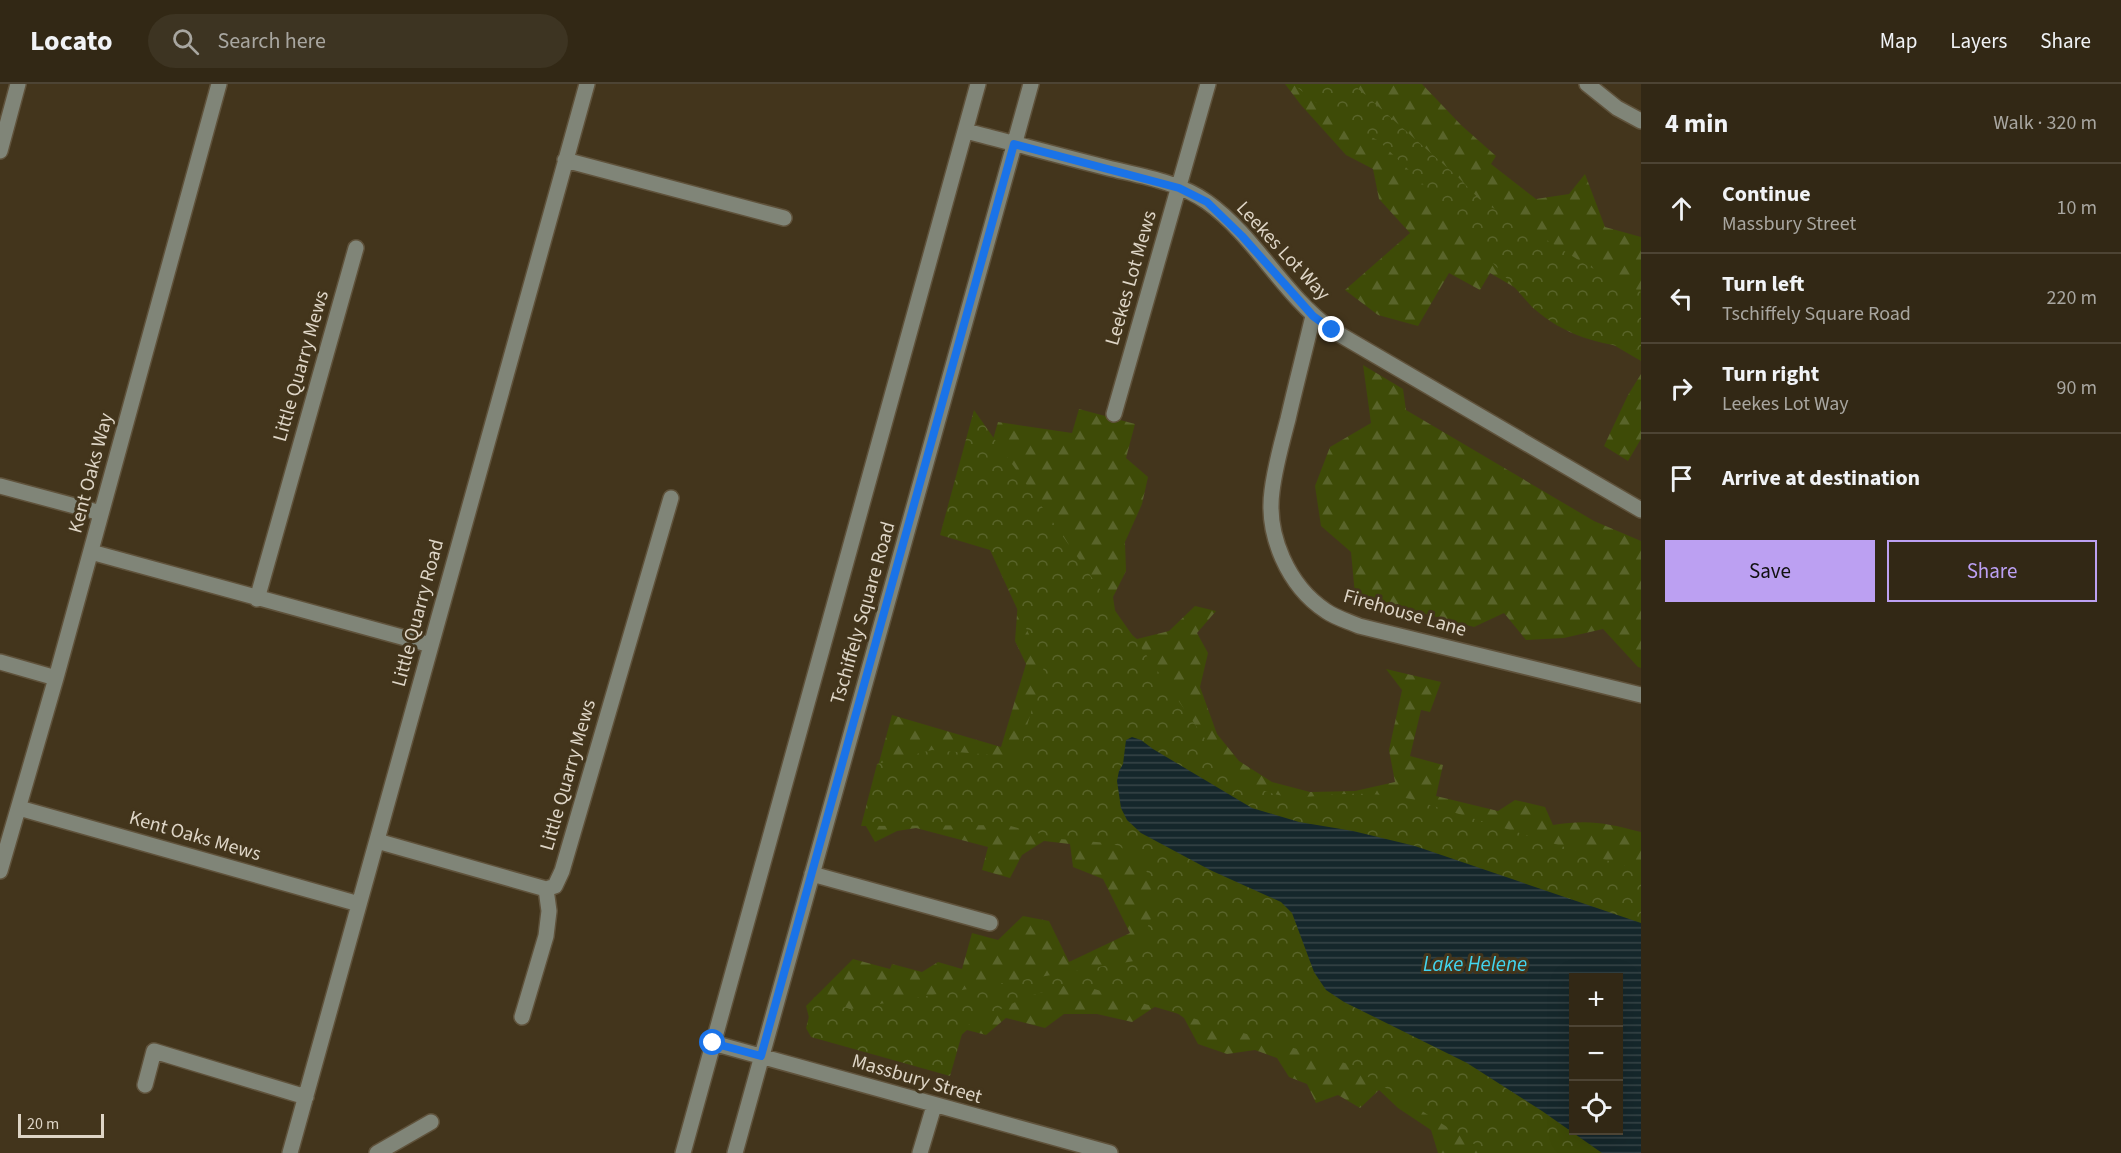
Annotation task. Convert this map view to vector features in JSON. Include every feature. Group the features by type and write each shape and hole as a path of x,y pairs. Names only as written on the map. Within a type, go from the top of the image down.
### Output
{"street":[{"path":"0,151 18,84"},
{"name":"Kent Oaks Way","path":"0,871 56,678 219,84"},
{"name":"Little Quarry Road","path":"290,1153 587,84"},
{"name":"Tschiffely Square Road","path":"683,1153 978,84"},
{"name":"Tschiffely Square Road","path":"735,1153 1031,84"},
{"name":"Leekes Lot Mews","path":"1114,414 1208,84"},
{"path":"1587,84 1617,108 1641,121"},
{"name":"Leekes Lot Way","path":"966,130 1179,188 1207,202 1225,218 1313,316 1641,510"},
{"path":"565,160 784,218"},
{"name":"Little Quarry Mews","path":"257,599 356,248"},
{"name":"Firehouse Lane","path":"1313,316 1277,463 1271,508 1275,536 1282,558 1304,590 1325,610 1359,626 1641,695"},
{"path":"0,486 101,513"},
{"name":"Little Quarry Mews","path":"546,889 555,886 562,871 671,498"},
{"path":"91,552 431,645"},
{"path":"0,662 56,678"},
{"name":"Kent Oaks Mews","path":"19,808 359,904"},
{"path":"377,841 546,889 549,911 546,936 522,1017"},
{"path":"812,874 990,923"},
{"name":"Massbury Street","path":"713,1043 1106,1152"},
{"path":"145,1085 154,1051 306,1097"},
{"path":"920,1153 934,1106"},
{"path":"377,1153 431,1122"}],"green space":[{"path":"1285,84 1422,84 1461,125 1496,156 1491,164 1536,199 1569,194 1585,174 1605,227 1641,237 1641,361 1490,273 1480,290 1449,273 1418,326 1378,315 1345,290 1410,233 1379,199 1373,169 1346,155"},
{"path":"1293,84 1353,84 1459,178 1483,203 1507,215 1588,266 1641,292 1641,350 1610,345 1583,337 1545,317 1532,307 1421,182 1379,141 1334,117"},
{"path":"1363,365 1403,389 1406,410 1594,521 1641,541 1641,668 1603,629 1564,638 1526,640 1504,613 1474,627 1355,595 1351,552 1321,526 1315,486 1330,447 1371,423"},
{"path":"1641,374 1641,439 1628,461 1604,446 1628,395"},
{"path":"1079,409 1135,424 1126,458 1148,477 1142,504 1125,542 1126,571 1113,597 1117,623 1137,639 1169,631 1195,606 1216,611 1197,633 1208,653 1200,687 1217,734 1239,761 1272,782 1310,792 1355,791 1395,782 1389,750 1402,690 1386,669 1441,682 1430,712 1421,710 1410,756 1443,765 1436,796 1498,811 1515,800 1545,807 1553,825 1577,822 1597,823 1641,832 1641,919 1303,818 1569,1126 1569,1135 1576,1135 1592,1153 1438,1153 1431,1130 1398,1108 1379,1090 1360,1108 1338,1095 1316,1103 1307,1084 1289,1077 1277,1058 1255,1050 1227,1054 1198,1044 1184,1018 1162,1002 1132,1022 1097,1014 1064,1014 1045,1028 1006,1018 986,1035 967,1030 945,1050 813,1033 806,1006 853,959 890,969 892,964 922,972 938,962 962,969 972,933 998,940 1023,916 1049,921 1069,962 1130,933 1103,879 1073,867 1070,844 1044,841 1022,855 1010,878 982,870 988,847 916,828 897,831 875,842 863,821 892,715 1001,747 1026,664 1015,641 1019,588 1002,548 965,536 998,422 1072,433"},
{"path":"974,410 1218,757 1244,780 1264,791 1287,797 1362,794 1411,799 1641,871 1641,1153 1488,1153 1348,1064 1074,983 1026,997 964,1027 950,1076 811,1037 806,1028 814,997 850,1009 1134,961 1156,906 1154,885 1143,865 1119,846 1108,843 1060,839 1007,825 861,826 877,764 932,750 1018,757 1044,667 990,550 940,535"}],"water":[{"name":"Lake Helene","path":"1132,737 1141,740 1252,808 1299,822 1353,831 1415,846 1641,923 1641,1153 1602,1153 1576,1135 1623,1135 1623,973 1569,973 1569,1130 1467,1063 1344,1002 1326,990 1314,972 1292,913 1281,902 1210,870 1141,833 1127,820 1121,808 1117,781 1123,764 1126,740"}],"route":[{"path":"713,1043 761,1056 1014,144 1148,178 1192,193 1207,202 1225,218 1313,316 1332,330"}]}
